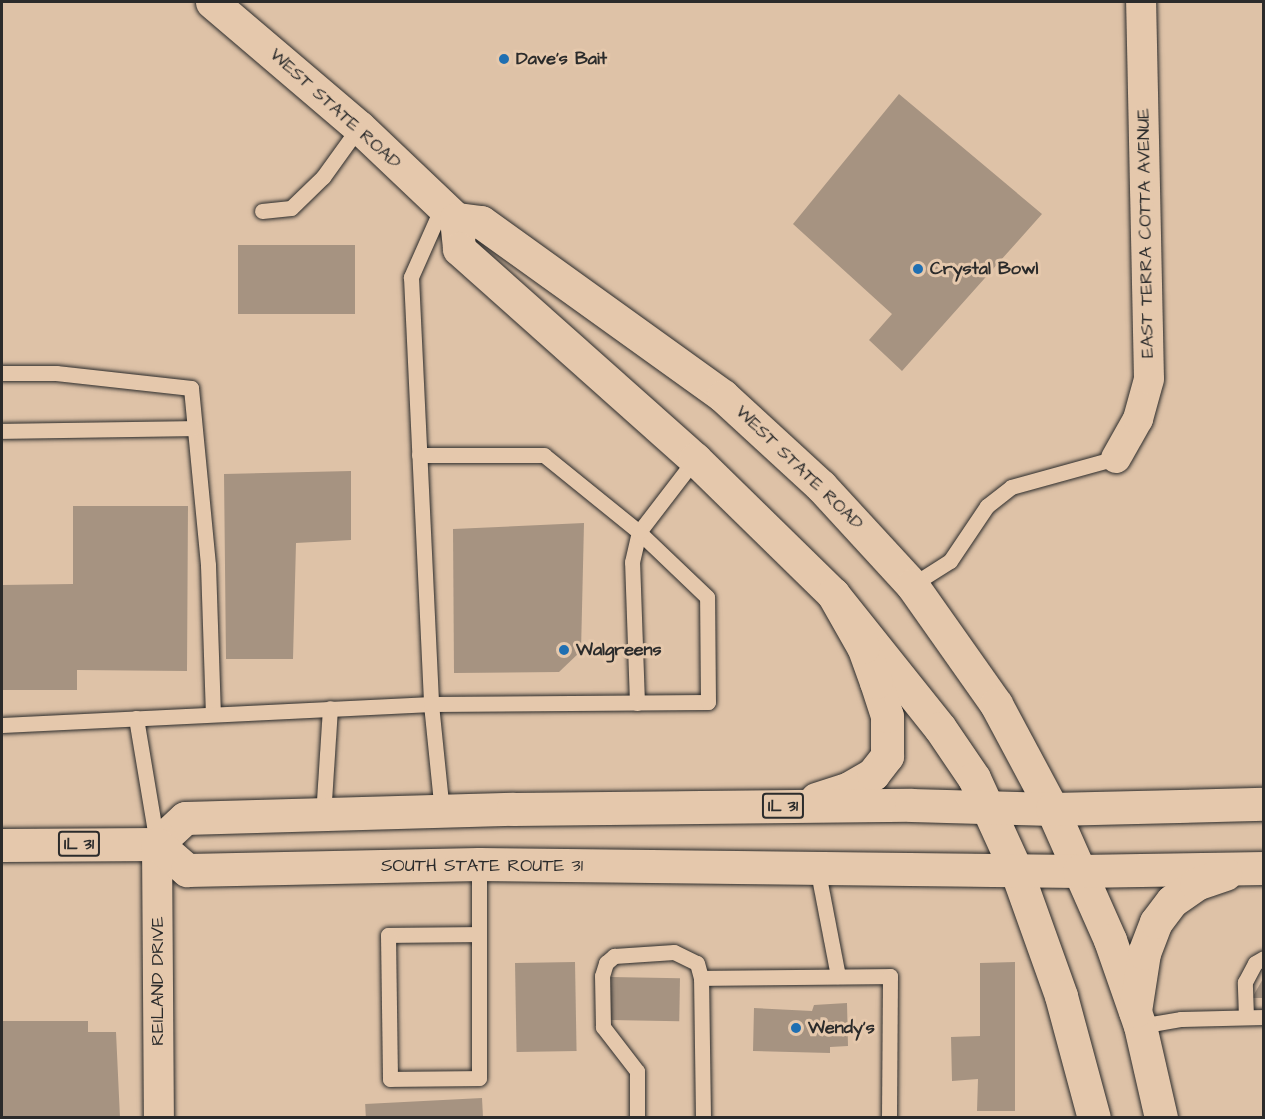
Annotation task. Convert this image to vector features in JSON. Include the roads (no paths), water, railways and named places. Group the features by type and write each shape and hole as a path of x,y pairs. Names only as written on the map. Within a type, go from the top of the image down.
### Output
{"main road":[{"name":"WEST STATE ROAD","path":"212,2 359,127 449,213 481,222 723,396 821,486 912,585 996,704 1052,809"},
{"path":"449,213 459,249 695,459 832,594 940,728 988,806 1016,870 1061,996 1094,1118"},
{"path":"777,806 849,788 873,774 886,756 886,716 876,682 863,647 832,594"},
{"name":"IL 31","path":"2,845 157,844 185,818 323,817 513,809 988,806 1052,809 1263,804"},
{"path":"1052,809 1110,940 1137,1018 1161,1118"},
{"name":"SOUTH STATE ROUTE 31","path":"157,844 188,870 479,864 1079,871 1252,868"},
{"path":"1137,1018 1144,953 1156,922 1172,901 1196,884 1252,868"}],"street":[{"name":"EAST TERRA COTTA AVENUE","path":"1116,458 1138,419 1149,379 1141,2"},
{"name":"REILAND DRIVE","path":"157,844 159,1118"}],"lane":[{"path":"262,211 291,208 323,177 359,127"},
{"path":"442,812 431,704 411,277 449,213"},
{"path":"2,373 56,373 191,388 193,428 208,565 213,714"},
{"path":"2,431 193,428"},
{"path":"2,725 431,704 708,702 707,597 639,532 544,455 419,455"},
{"path":"912,585 950,561 987,506 1011,487 1116,458"},
{"path":"637,703 632,562 639,532 695,459"},
{"path":"323,817 330,708"},
{"path":"136,718 157,844"},
{"path":"478,934 388,935 390,1079 479,1078 479,864"},
{"path":"817,867 838,976"},
{"path":"638,1118 638,1071 603,1028 602,976 606,963 614,956 674,952 697,963 701,978 703,1118"},
{"path":"1246,1017 1245,982 1255,963 1263,958"},
{"path":"701,978 890,976 890,1118"},
{"path":"1137,1018 1263,1017"}],"place":[{"name":"Dave's Bait","path":"504,59"},
{"name":"Crystal Bowl","path":"918,269"},
{"name":"Walgreens","path":"564,650"},
{"name":"Wendy's","path":"796,1028"}]}
